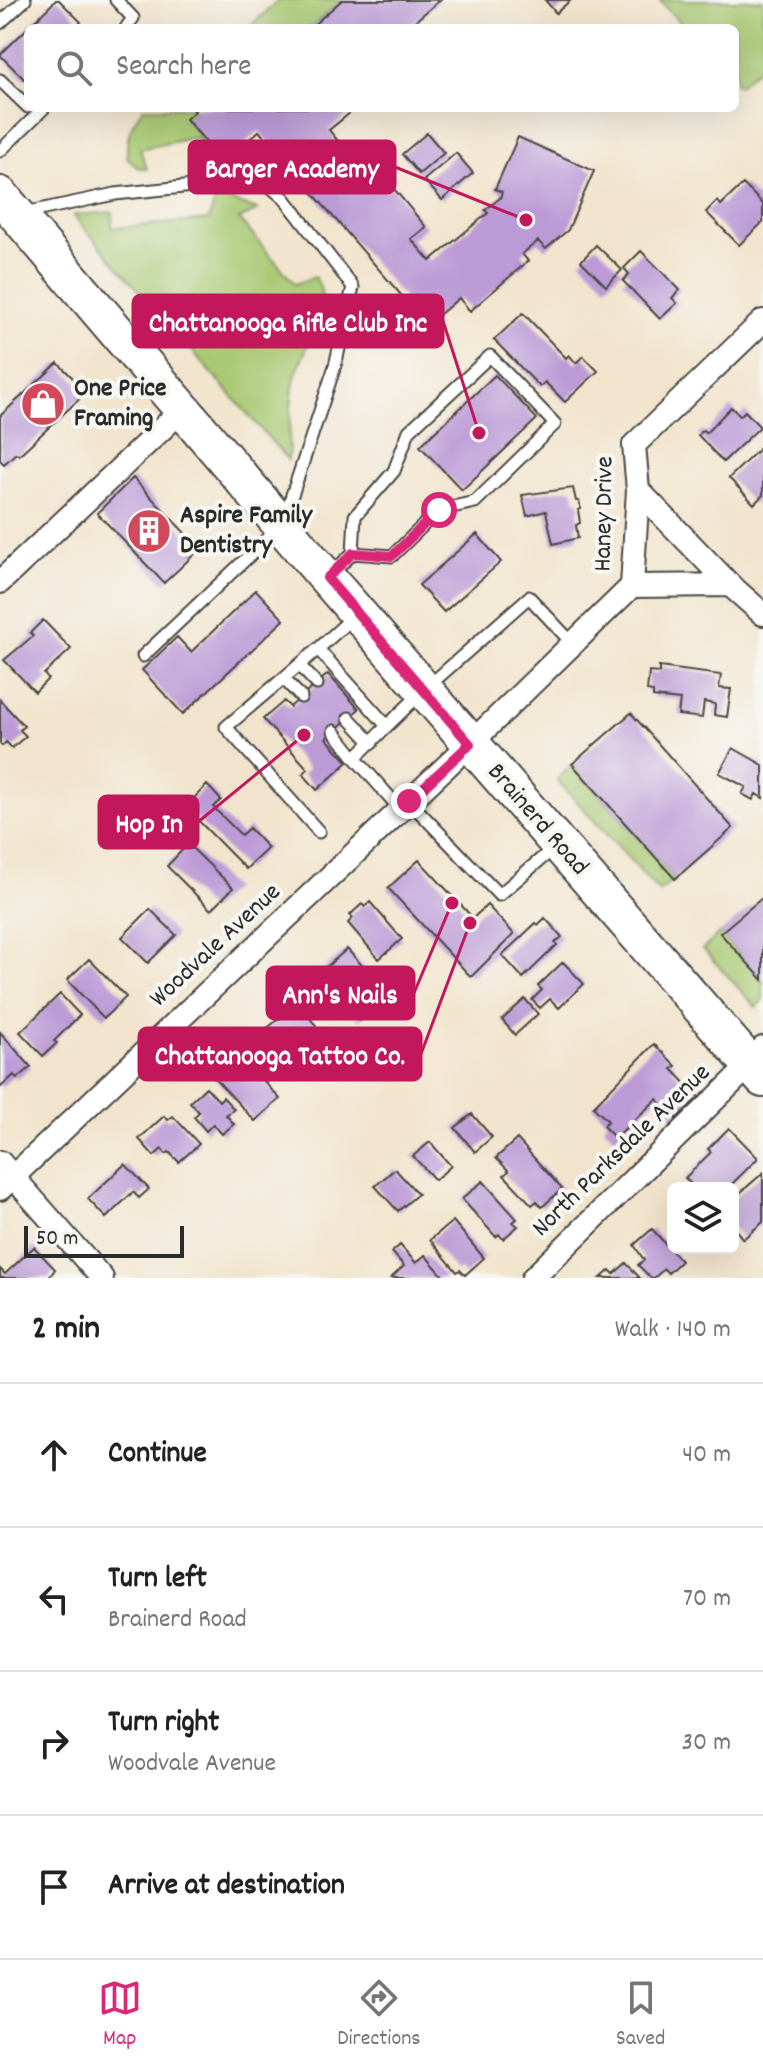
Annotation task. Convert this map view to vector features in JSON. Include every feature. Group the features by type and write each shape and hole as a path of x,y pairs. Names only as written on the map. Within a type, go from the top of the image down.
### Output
{"main road":[{"name":"Brainerd Road","path":"8,205 470,744 759,1064"}],"street":[{"name":"Haney Drive","path":"470,744 632,586 638,490 634,445 763,321"},
{"path":"0,582 183,409"},
{"path":"638,490 730,585 763,614"},
{"path":"632,586 730,585"},
{"name":"Woodvale Avenue","path":"4,1176 470,744"},
{"name":"North Parksdale Avenue","path":"533,1278 759,1064"},
{"path":"4,1176 102,1278"}],"lane":[{"path":"0,23 25,0"},
{"path":"116,0 130,23"},
{"path":"0,80 24,101"},
{"path":"0,151 32,112"},
{"path":"8,205 252,180 271,187 285,199 353,287 335,366 282,525 143,656"},
{"path":"327,578 353,553 355,516 394,471 409,431 490,356 555,424 475,502 439,510 392,556 353,553"},
{"path":"355,758 424,690 529,597 573,644"},
{"path":"319,832 226,727 358,613"},
{"path":"318,649 387,726"},
{"path":"299,665 317,684"},
{"path":"284,679 301,697"},
{"path":"349,718 372,743"},
{"path":"334,731 355,758 499,895 558,844"}],"green space":[{"path":"279,0 342,0 315,24 252,24"},
{"path":"659,0 763,0 763,64 739,85 739,24 681,24"},
{"path":"140,112 194,112 186,120 223,162 209,163 197,137 140,149 147,169 137,167 127,157 132,125"},
{"path":"215,200 231,201 258,210 239,219 295,284 315,277 320,289 320,314 293,388 288,460 73,215 113,212 112,228 209,220"},
{"path":"572,764 675,879 659,892 557,780"},
{"path":"720,933 763,980 763,1001 756,1007 703,949"}],"building":[{"path":"56,0 81,22 79,24 32,24"},
{"path":"342,0 440,0 412,24 315,24"},
{"path":"545,0 571,0 556,13"},
{"path":"24,31 24,79 0,55"},
{"path":"194,112 351,112 329,130 359,167 369,159 426,227 411,239 430,261 488,213 485,210 500,198 502,192 495,189 518,137 594,171 568,230 546,249 538,241 522,254 528,261 470,311 459,298 427,325 259,131 223,162 186,119"},
{"path":"427,133 444,153 419,174 402,154"},
{"path":"456,153 473,173 442,200 424,180"},
{"path":"743,184 763,204 763,222 739,245 706,212 717,201 721,205"},
{"path":"596,245 622,270 606,286 581,261"},
{"path":"641,251 680,290 672,298 677,303 660,319 623,281 629,274 624,268"},
{"path":"523,313 566,358 569,355 576,363 583,356 598,371 565,402 545,382 540,387 494,340"},
{"name":"One Price Framing","path":"58,363 87,392 19,455 16,453 4,464 0,460 0,416"},
{"path":"495,375 537,419 462,490 420,446"},
{"path":"731,407 740,416 745,411 760,427 723,462 698,435 703,430 706,433"},
{"path":"763,445 763,495 754,504 729,478"},
{"name":"Aspire Family Dentistry","path":"133,478 200,549 164,583 97,513"},
{"path":"573,488 581,509 578,510 580,523 576,525 578,538 553,544 546,511 527,516 522,495"},
{"path":"477,534 501,562 444,612 419,585"},
{"path":"256,590 284,620 183,714 142,670 177,637 191,652"},
{"path":"43,620 71,649 44,674 48,679 35,692 4,660 33,636 30,633"},
{"path":"659,667 721,675 719,688 731,689 727,717 714,715 715,704 704,702 702,718 678,715 680,700 653,697 653,692 647,691 649,672 659,673"},
{"path":"328,674 359,709 326,738 348,762 317,790 303,774 308,769 263,719 284,701 290,707"},
{"path":"0,700 24,726 20,730 26,736 12,748 6,742 2,746 0,744"},
{"path":"631,713 733,828 675,879 572,764"},
{"path":"733,748 763,765 763,798 756,794 753,800 742,794 746,787 719,773"},
{"path":"207,785 221,800 213,807 241,835 249,828 268,848 246,869 185,807"},
{"path":"188,844 233,888 211,910 167,866"},
{"path":"419,860 473,918 487,905 514,934 471,977 388,888"},
{"path":"763,900 763,980 720,933"},
{"path":"370,902 402,939 379,959 348,923 353,918 350,915 362,904 365,907"},
{"path":"150,909 176,935 148,963 122,937"},
{"path":"545,918 562,937 523,978 502,955"},
{"path":"347,949 369,973 362,979 382,1000 359,1021 317,975"},
{"path":"89,959 126,997 104,1018 67,980"},
{"path":"563,962 584,984 559,1008 550,999 540,1008 532,1000 542,990 538,986"},
{"path":"60,994 80,1015 43,1056 20,1032"},
{"path":"293,998 318,1028 287,1055 265,1030 285,1014 280,1008"},
{"path":"525,999 538,1014 515,1035 502,1020"},
{"path":"0,1032 31,1067 17,1079 14,1075 0,1088"},
{"path":"654,1044 676,1066 672,1069 699,1097 676,1119 657,1099 615,1138 603,1126 608,1121 593,1107"},
{"path":"234,1048 280,1099 255,1121 208,1071"},
{"path":"206,1087 219,1101 223,1097 234,1109 226,1115 234,1124 222,1134 213,1124 206,1131 194,1117 199,1112 190,1102"},
{"path":"472,1114 492,1137 475,1152 455,1128"},
{"path":"164,1116 168,1120 173,1116 199,1144 179,1162 162,1149 154,1156 139,1139"},
{"path":"729,1128 758,1158 734,1182 689,1182 685,1178 711,1152 708,1149"},
{"path":"517,1139 562,1189 542,1207 537,1201 532,1205 504,1175 509,1171 496,1158"},
{"path":"430,1142 451,1166 435,1180 413,1156"},
{"path":"125,1164 149,1189 139,1198 133,1192 106,1218 88,1199"},
{"path":"395,1169 418,1194 398,1211 375,1186"},
{"path":"763,1173 763,1222 743,1239 739,1234 739,1194"},
{"path":"483,1181 517,1219 513,1222 518,1226 503,1239 499,1234 496,1237 462,1199"},
{"path":"453,1221 484,1258 465,1275 460,1270 457,1272 430,1240"},
{"path":"652,1229 667,1246 667,1254 675,1254 681,1261 668,1273 664,1269 651,1278 638,1265 644,1260 634,1245"},
{"path":"400,1245 416,1263 425,1255 445,1278 391,1278 404,1266 392,1252"},
{"path":"34,1247 55,1269 49,1278 0,1278 0,1269 5,1274"},
{"path":"626,1263 640,1278 601,1278 610,1270 614,1274"}],"place":[{"name":"Barger Academy","path":"526,220"},
{"name":"One Price Framing","path":"43,404"},
{"name":"Chattanooga Rifle Club Inc","path":"479,433"},
{"name":"Aspire Family Dentistry","path":"149,531"},
{"name":"Hop In","path":"304,735"},
{"name":"Ann's Nails","path":"452,903"},
{"name":"Chattanooga Tattoo Co.","path":"470,923"}],"route":[{"path":"409,801 470,744 327,578 353,553 392,556 439,510"}]}
